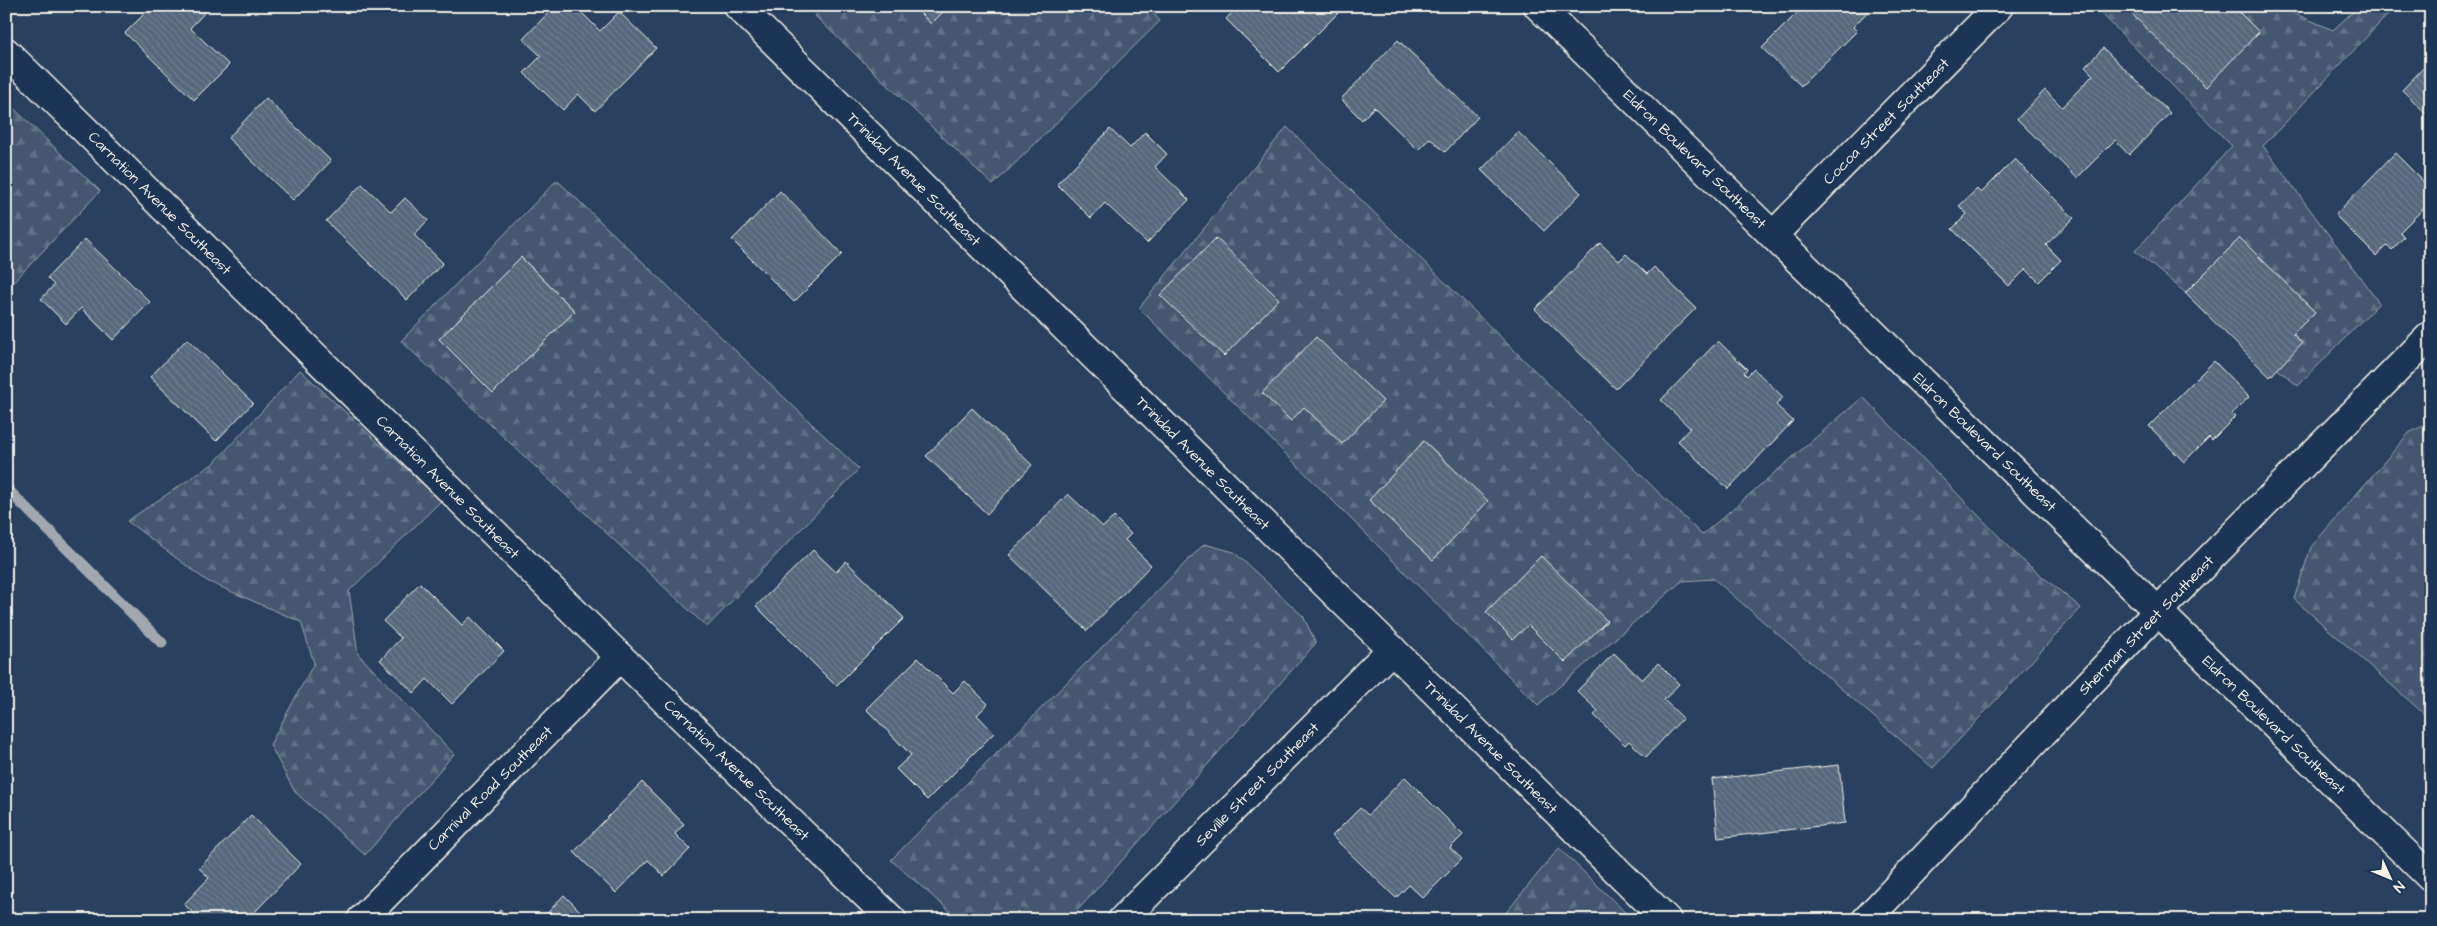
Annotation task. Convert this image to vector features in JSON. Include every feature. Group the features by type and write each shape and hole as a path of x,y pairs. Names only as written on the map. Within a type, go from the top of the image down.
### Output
{"street":[{"name":"Trinidad Avenue Southeast","path":"738,6 1667,920"},
{"name":"Eldron Boulevard Southeast","path":"1538,6 2431,878"},
{"name":"Cocoa Street Southeast","path":"1773,235 1999,6"},
{"name":"Carnation Avenue Southeast","path":"6,52 620,658 892,920"},
{"name":"Sherman Street Southeast","path":"1866,920 2158,611 2431,335"},
{"name":"Seville Street Southeast","path":"1122,920 1392,649"},
{"name":"Carnival Road Southeast","path":"361,920 620,658"}],"green space":[{"path":"823,6 1147,6 1160,21 993,185 815,16"},
{"path":"2094,6 2277,6 2333,30 2359,6 2396,6 2263,146 2379,303 2298,386 2135,251 2232,146"},
{"path":"6,101 100,191 6,290"},
{"path":"1287,127 1702,535 1863,397 2021,559 2081,608 1933,768 1714,579 1682,581 1538,705 1139,308"},
{"path":"557,180 859,469 707,627 401,341"},
{"path":"300,370 441,501 349,591 358,654 454,754 365,855 295,792 270,745 314,663 301,622 207,581 127,521 214,463"},
{"path":"2431,422 2431,720 2294,599 2311,547 2409,433"},
{"path":"1204,544 1234,552 1303,616 1316,643 1069,920 960,920 891,860"},
{"path":"1559,848 1633,920 1500,920"}],"building":[{"path":"152,6 164,6 166,8 168,6 204,6 207,10 190,28 229,65 194,100 125,33"},
{"path":"555,6 575,6 600,31 619,12 656,48 595,111 578,94 563,110 524,73 541,56 523,39"},
{"path":"913,6 949,6 931,24"},
{"path":"1238,6 1345,6 1279,72 1226,19"},
{"path":"1804,6 1872,7 1853,27 1857,31 1801,86 1762,48"},
{"path":"2132,6 2233,6 2259,32 2206,87 2128,10"},
{"path":"1398,40 1478,117 1445,152 1430,138 1418,150 1374,107 1362,120 1341,99"},
{"path":"2103,48 2170,113 2129,155 2115,140 2077,178 2017,119 2045,90 2062,107 2093,75 2085,67"},
{"path":"2431,60 2431,118 2402,90"},
{"path":"266,98 331,161 293,200 228,138"},
{"path":"1110,129 1130,148 1145,132 1167,154 1155,167 1189,200 1147,243 1105,203 1091,218 1057,184"},
{"path":"1518,132 1581,193 1544,231 1481,170"},
{"path":"2395,153 2431,189 2431,201 2400,232 2404,237 2392,250 2387,245 2376,256 2335,215"},
{"path":"2015,159 2074,218 2046,245 2061,260 2039,282 2026,269 2009,286 1952,229 1967,214 1959,206 1977,189 1981,193"},
{"path":"362,184 391,212 405,198 428,220 414,235 443,263 407,300 326,221"},
{"path":"780,191 842,254 794,302 732,240"},
{"path":"1216,238 1279,299 1224,356 1160,295"},
{"path":"2240,238 2315,312 2293,334 2302,343 2270,377 2185,293"},
{"path":"85,239 150,302 113,340 81,308 66,324 41,299 54,285 47,278"},
{"path":"1600,243 1619,261 1626,254 1647,274 1654,267 1696,308 1616,389 1535,309"},
{"path":"521,257 575,311 493,393 439,339"},
{"path":"1316,337 1383,401 1342,444 1304,407 1291,421 1262,393"},
{"path":"187,339 253,403 216,441 150,377"},
{"path":"1718,341 1747,369 1744,373 1747,376 1754,369 1783,397 1776,405 1793,421 1728,489 1678,441 1690,428 1661,400"},
{"path":"2214,361 2249,397 2232,414 2235,417 2212,440 2209,437 2184,462 2149,426"},
{"path":"972,408 1032,465 987,514 926,456"},
{"path":"1424,441 1488,501 1433,560 1369,500"},
{"path":"1068,494 1103,527 1114,517 1131,534 1125,540 1151,565 1087,631 1009,555"},
{"path":"813,550 836,572 846,561 904,618 836,686 756,606"},
{"path":"1541,556 1607,621 1565,662 1528,625 1513,639 1486,612"},
{"path":"420,583 462,625 470,617 504,651 452,704 427,679 414,693 380,660 401,638 383,621"},
{"path":"1614,653 1642,680 1658,663 1679,684 1664,700 1683,718 1646,757 1629,741 1625,745 1594,715 1598,711 1577,691"},
{"path":"918,658 953,693 965,681 988,704 977,715 994,733 927,800 896,769 911,755 866,709"},
{"path":"1839,765 1845,823 1718,838 1712,779"},
{"path":"1405,777 1463,835 1450,848 1462,859 1423,898 1409,885 1396,898 1332,836 1360,808 1368,815"},
{"path":"642,782 684,824 675,834 690,849 664,876 648,860 616,893 574,852"},
{"path":"251,815 301,864 247,920 200,920 184,904 209,878 199,868"},
{"path":"564,895 589,920 541,920"},
{"path":"500,910 511,920 490,920"}],"waterway":[{"path":"6,488 162,643"}]}
